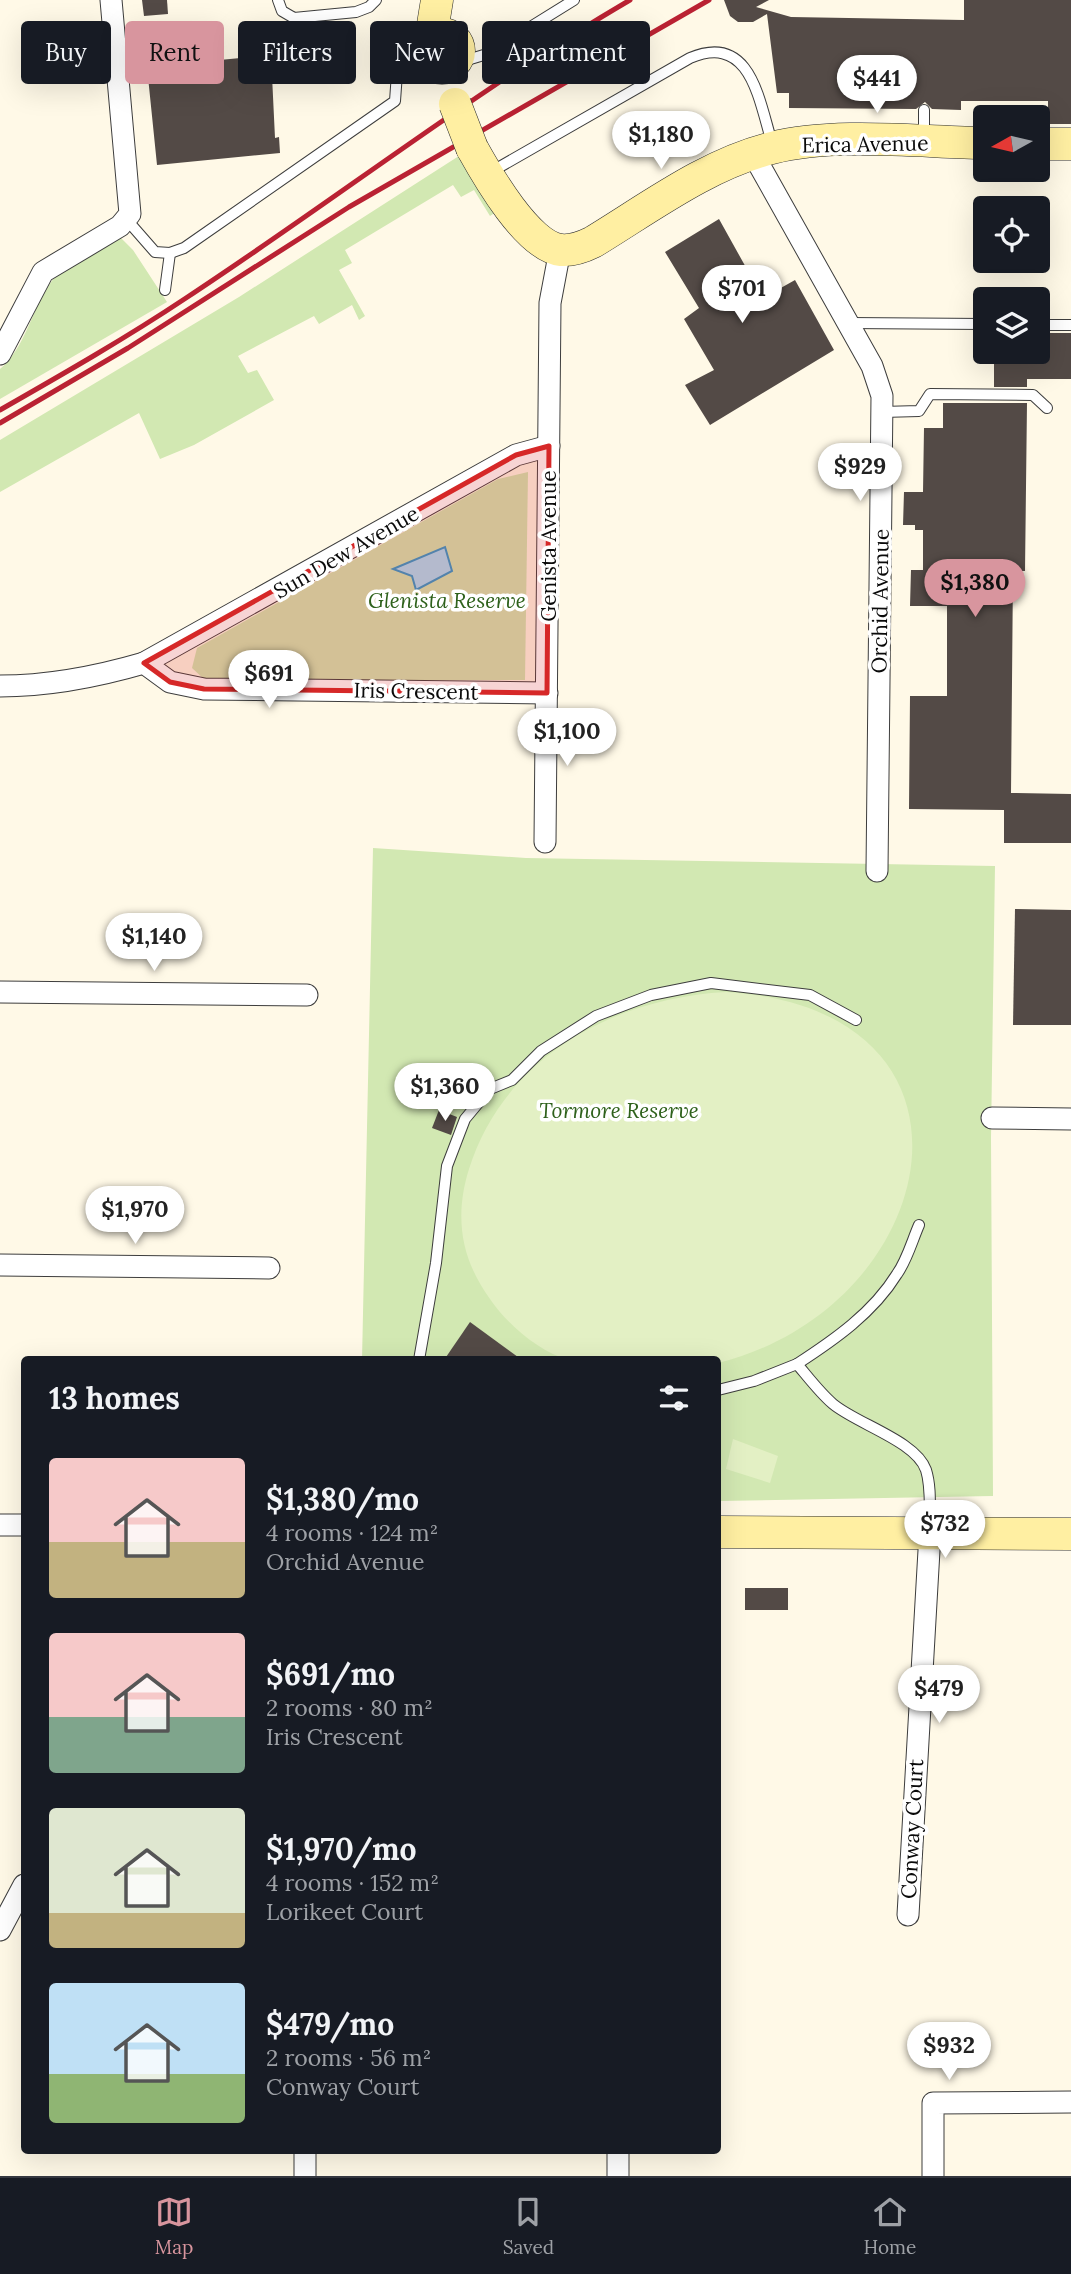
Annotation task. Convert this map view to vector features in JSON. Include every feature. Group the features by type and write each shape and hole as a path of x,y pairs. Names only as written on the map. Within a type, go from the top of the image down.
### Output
{"main road":[{"path":"437,0 438,21"},
{"path":"442,21 444,0"},
{"path":"455,84 455,104 479,161 524,224 551,248 560,250"},
{"name":"Erica Avenue","path":"560,250 580,248 593,242 718,168 763,151 805,142 973,143"},
{"path":"1050,144 1071,144"},
{"path":"721,1532 1071,1534"}],"street":[{"path":"0,354 35,281 43,272 127,220 130,207 111,0"},
{"name":"Orchid Avenue","path":"763,151 878,380 882,412 877,871"},
{"name":"Genista Avenue","path":"545,842 551,296 560,250"},
{"name":"Sun Dew Avenue","path":"144,663 516,455 549,446"},
{"path":"0,686 41,686 96,677 144,663"},
{"name":"Iris Crescent","path":"144,663 170,682 204,689 547,693"},
{"path":"0,992 307,995"},
{"path":"992,1118 1071,1119"},
{"path":"0,1265 269,1268"},
{"path":"0,1524 21,1525"},
{"name":"Conway Court","path":"908,1915 930,1533"},
{"path":"0,1930 21,1891"},
{"path":"933,2176 933,2103 1071,2102"},
{"path":"305,2154 305,2176"},
{"path":"618,2154 618,2176"}],"lane":[{"path":"278,0 282,11 294,18 363,11 376,0"},
{"path":"468,54 486,54 574,0"},
{"path":"479,161 690,58 708,52 727,53 748,71 763,151"},
{"path":"127,220 155,252 170,253 184,248 395,101 396,84"},
{"path":"924,110 924,142"},
{"path":"165,290 170,253"},
{"path":"848,323 973,324"},
{"path":"1050,325 1071,325"},
{"path":"882,412 919,411 930,394 1033,395 1047,408"},
{"path":"420,1356 436,1263 447,1166 465,1119 490,1088 512,1080 541,1051 596,1016 651,995 711,983 810,995 856,1020"},
{"path":"721,1389 754,1381 797,1364 831,1342 883,1293 898,1273 919,1225"},
{"path":"797,1364 831,1403 908,1448 920,1460 926,1469 929,1489 930,1533"}],"highlighted area":[{"path":"549,446 547,693 204,689 170,682 144,663 516,455"}],"green space":[{"path":"462,154 496,212 490,216 474,190 461,197 453,185 345,250 352,263 339,270 365,316 359,320 352,305 319,324 314,316 238,356 248,373 257,370 274,400 194,445 160,459 139,413 0,492 0,440 239,297"},
{"path":"120,237 133,250 167,302 0,399 0,369 16,351 49,285 63,270"},
{"name":"Glenista Reserve","path":"528,472 525,680 205,680 192,668 197,648 498,479"},
{"name":"Tormore Reserve","path":"373,848 526,858 995,866 991,1138 993,1496 721,1501 721,1356 362,1356"},
{"path":"726,992 815,1011 875,1049 906,1102 911,1163 893,1225 854,1284 794,1332 721,1362 721,1356 558,1356 535,1344 505,1318 472,1269 461,1221 464,1187 469,1169 485,1129 508,1095 536,1065 569,1041 605,1021 644,1006 684,997"},
{"path":"733,1439 778,1456 770,1483 726,1469"}],"water":[{"path":"445,547 452,571 416,590 412,576 393,569"}],"building":[{"path":"142,0 167,0 168,14 144,16"},
{"path":"724,0 769,0 756,7 791,17 964,20 964,0 1071,0 1071,124 1050,124 1048,101 961,101 961,110 932,109 925,102 916,109 789,108 789,93 777,93 767,14 753,22 738,22 730,16"},
{"path":"238,58 238,84 272,84 275,138 279,137 280,153 157,165 149,84 224,84 224,60"},
{"path":"719,219 763,298 795,280 834,350 710,425 685,385 714,370 684,319 699,308 665,252"},
{"path":"1050,333 1071,333 1071,379 1027,379 1027,387 994,387 994,364 1050,364"},
{"path":"943,403 1027,403 1025,571 1013,571 1011,793 1071,794 1071,843 1004,843 1004,810 909,809 910,696 947,696 947,606 910,606 911,570 923,570 923,530 915,530 915,525 903,525 904,492 923,492 924,428 943,428"},
{"path":"1015,909 1071,910 1071,1025 1013,1025"},
{"path":"439,1110 457,1117 451,1135 432,1128"},
{"path":"470,1322 517,1356 447,1356"},
{"path":"745,1588 788,1588 788,1610 745,1610"}],"railway":[{"path":"0,410 163,313 461,108 630,0"},
{"path":"0,423 128,348 349,207 709,0"}]}
